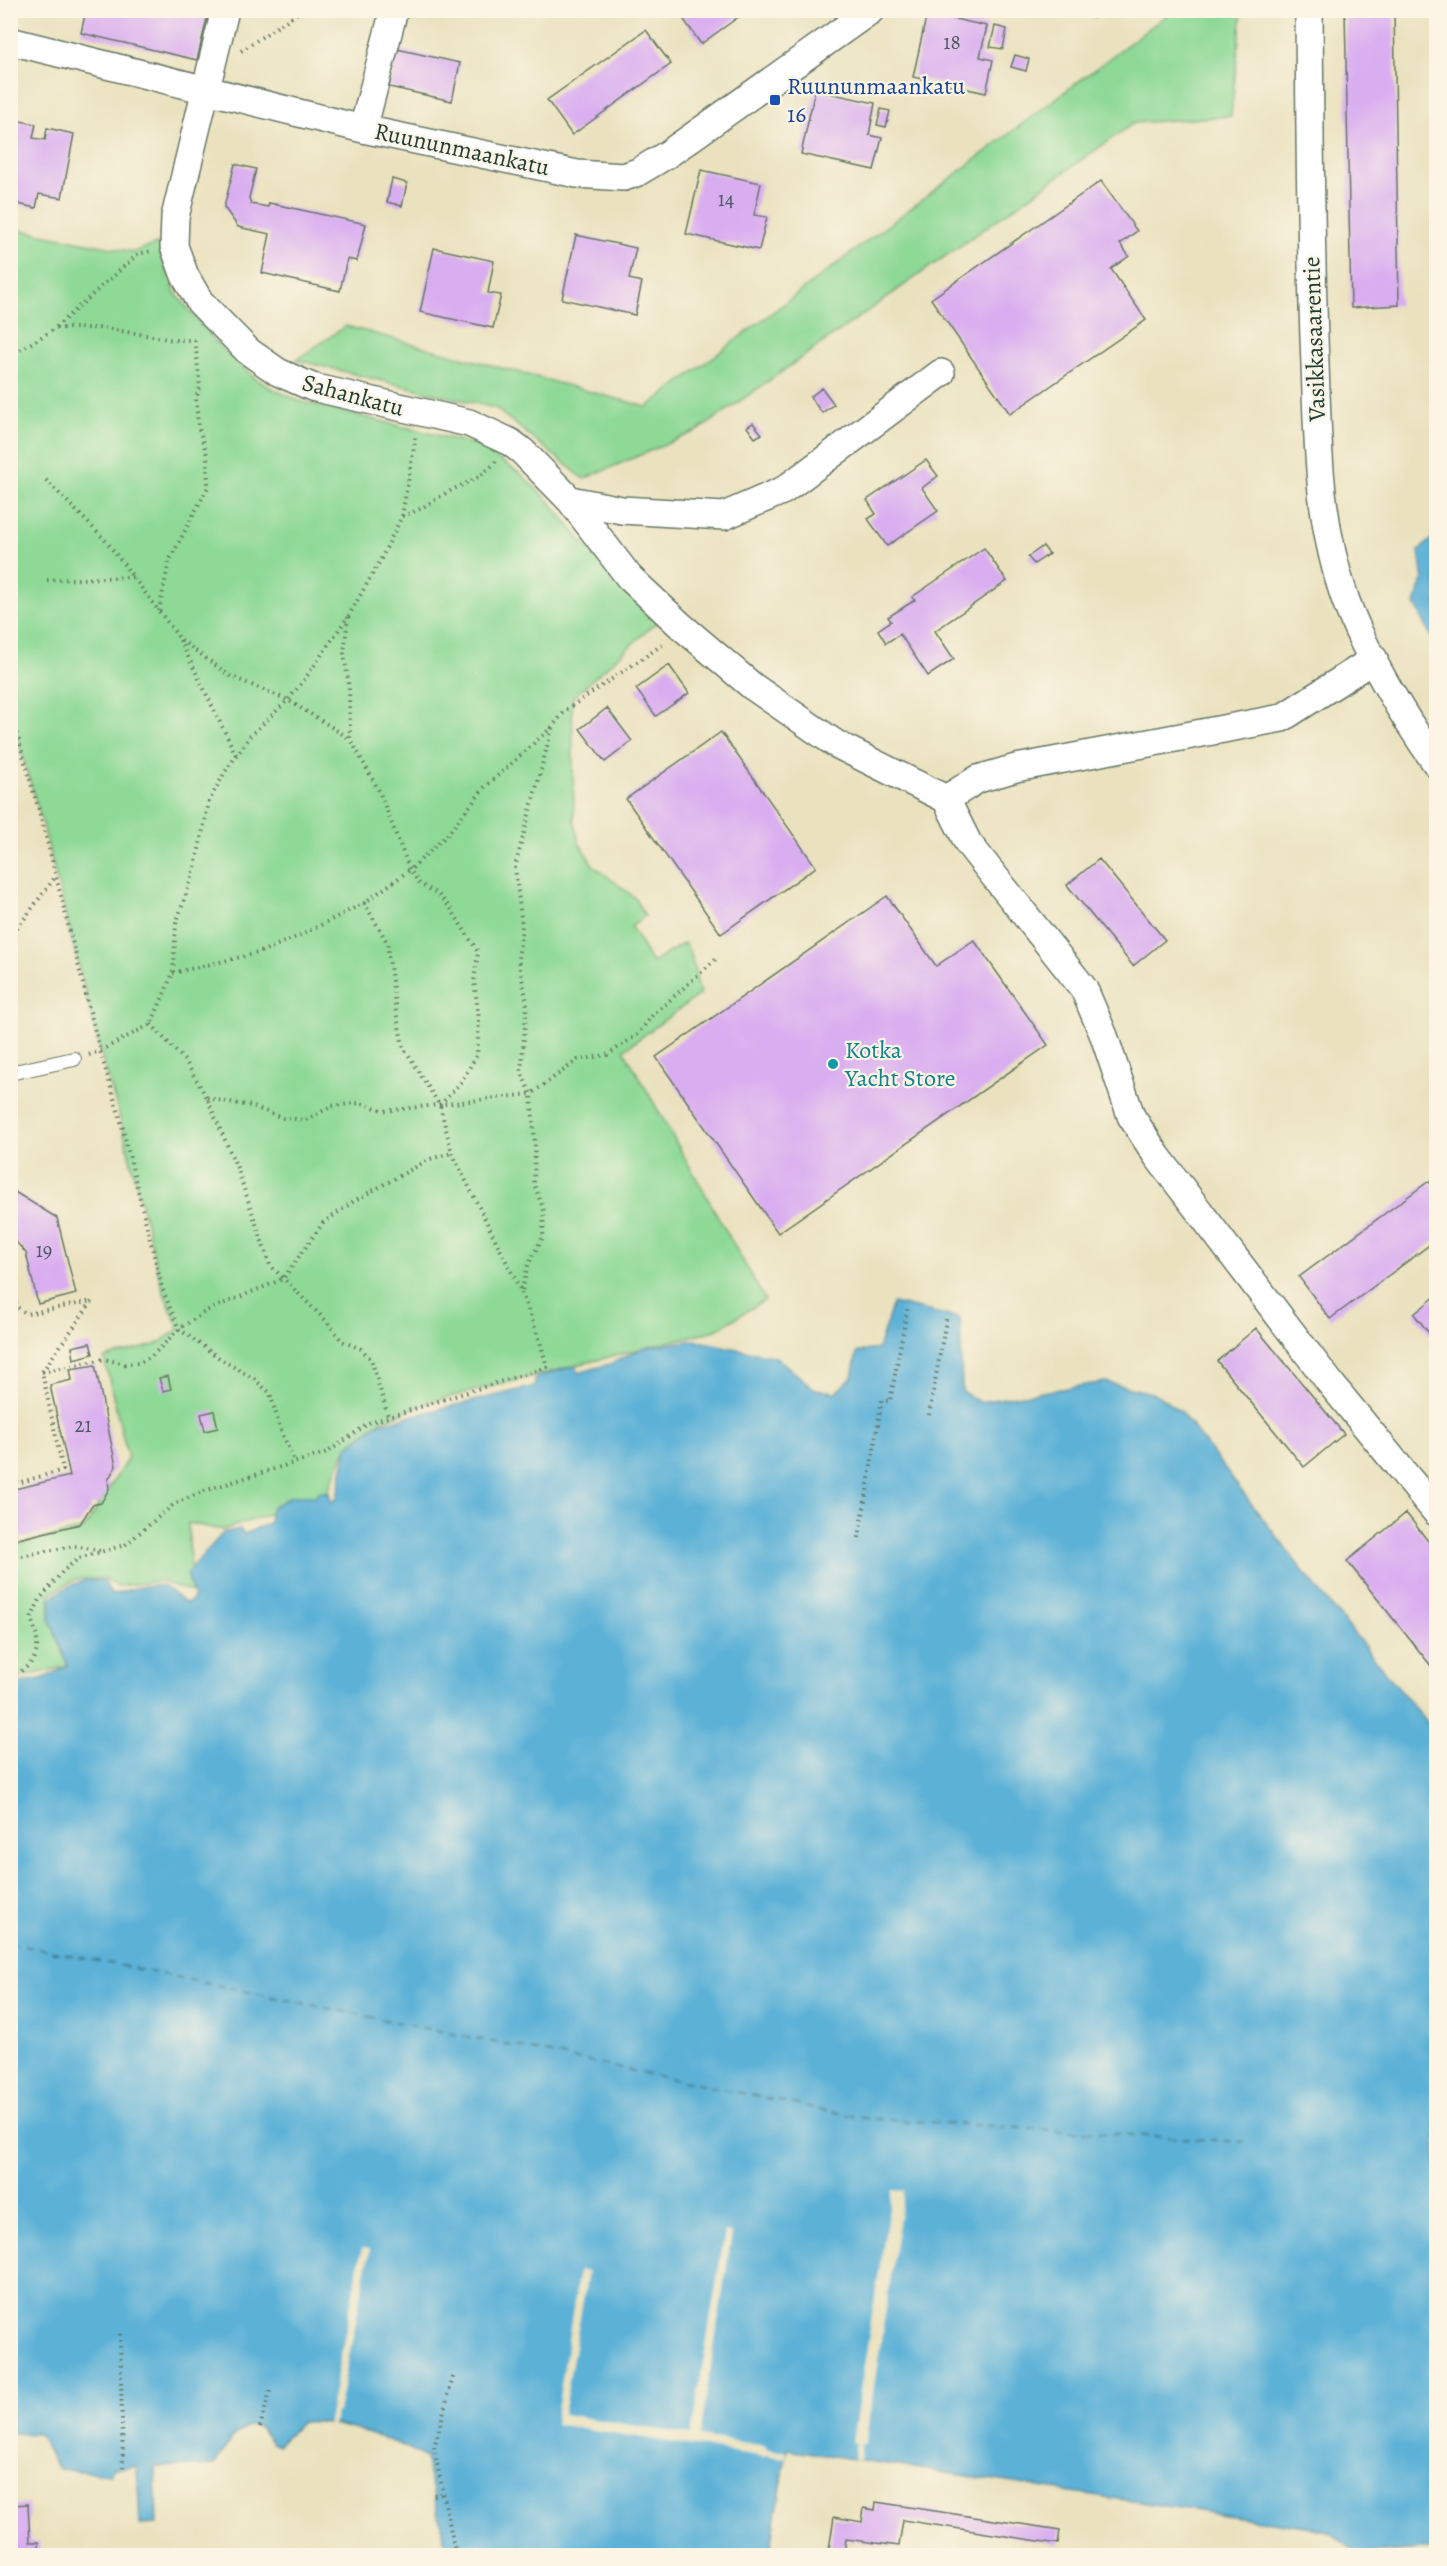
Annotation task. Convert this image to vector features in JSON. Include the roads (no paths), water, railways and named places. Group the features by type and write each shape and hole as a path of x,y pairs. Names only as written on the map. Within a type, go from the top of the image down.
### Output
{"street":[{"name":"Sahankatu","path":"225,10 175,217 174,246 185,276 200,302 216,321 248,351 278,372 304,383 469,423 510,442 522,451 570,500 629,577 680,625 752,686 836,744 946,799"},
{"path":"363,129 394,10"},
{"name":"Vasikkasaarentie","path":"1309,10 1311,268 1322,505 1332,552 1347,602 1374,659 1416,734 1437,763"},
{"name":"Ruununmaankatu","path":"10,41 206,88 363,129 577,174 624,177 638,172 668,154 865,16"},
{"path":"570,500 622,510 724,516 784,490 941,373"},
{"path":"1374,659 1282,718 1016,768 978,779 946,799 968,843 1084,989 1104,1036 1131,1116 1157,1156 1331,1384 1437,1512"}],"lane":[{"path":"10,1073 74,1059"}],"water":[{"path":"1436,534 1436,646 1415,604 1423,580 1419,551"},
{"path":"893,1303 960,1318 962,1391 979,1402 1105,1382 1156,1394 1181,1412 1303,1571 1436,1734 1436,2548 1360,2554 1325,2530 787,2449 770,2555 448,2555 425,2458 400,2445 365,2432 313,2422 301,2422 279,2445 271,2443 260,2427 248,2426 232,2438 214,2465 155,2467 157,2524 140,2525 137,2467 112,2468 111,2474 58,2469 39,2434 11,2433 10,1685 44,1678 68,1666 50,1620 51,1597 77,1583 98,1580 105,1582 111,1595 140,1587 156,1586 168,1589 187,1603 194,1599 187,1573 223,1533 240,1529 244,1534 269,1523 271,1508 291,1496 316,1496 318,1492 329,1492 331,1502 337,1498 347,1447 378,1424 535,1386 535,1378 575,1366 578,1373 610,1364 643,1348 694,1340 776,1357 816,1390 836,1392 852,1377 857,1352 878,1349"}],"place":[{"name":"Ruununmaankatu 16","path":"775,100"},
{"name":"Kotka Yacht Store","path":"833,1064"}]}
